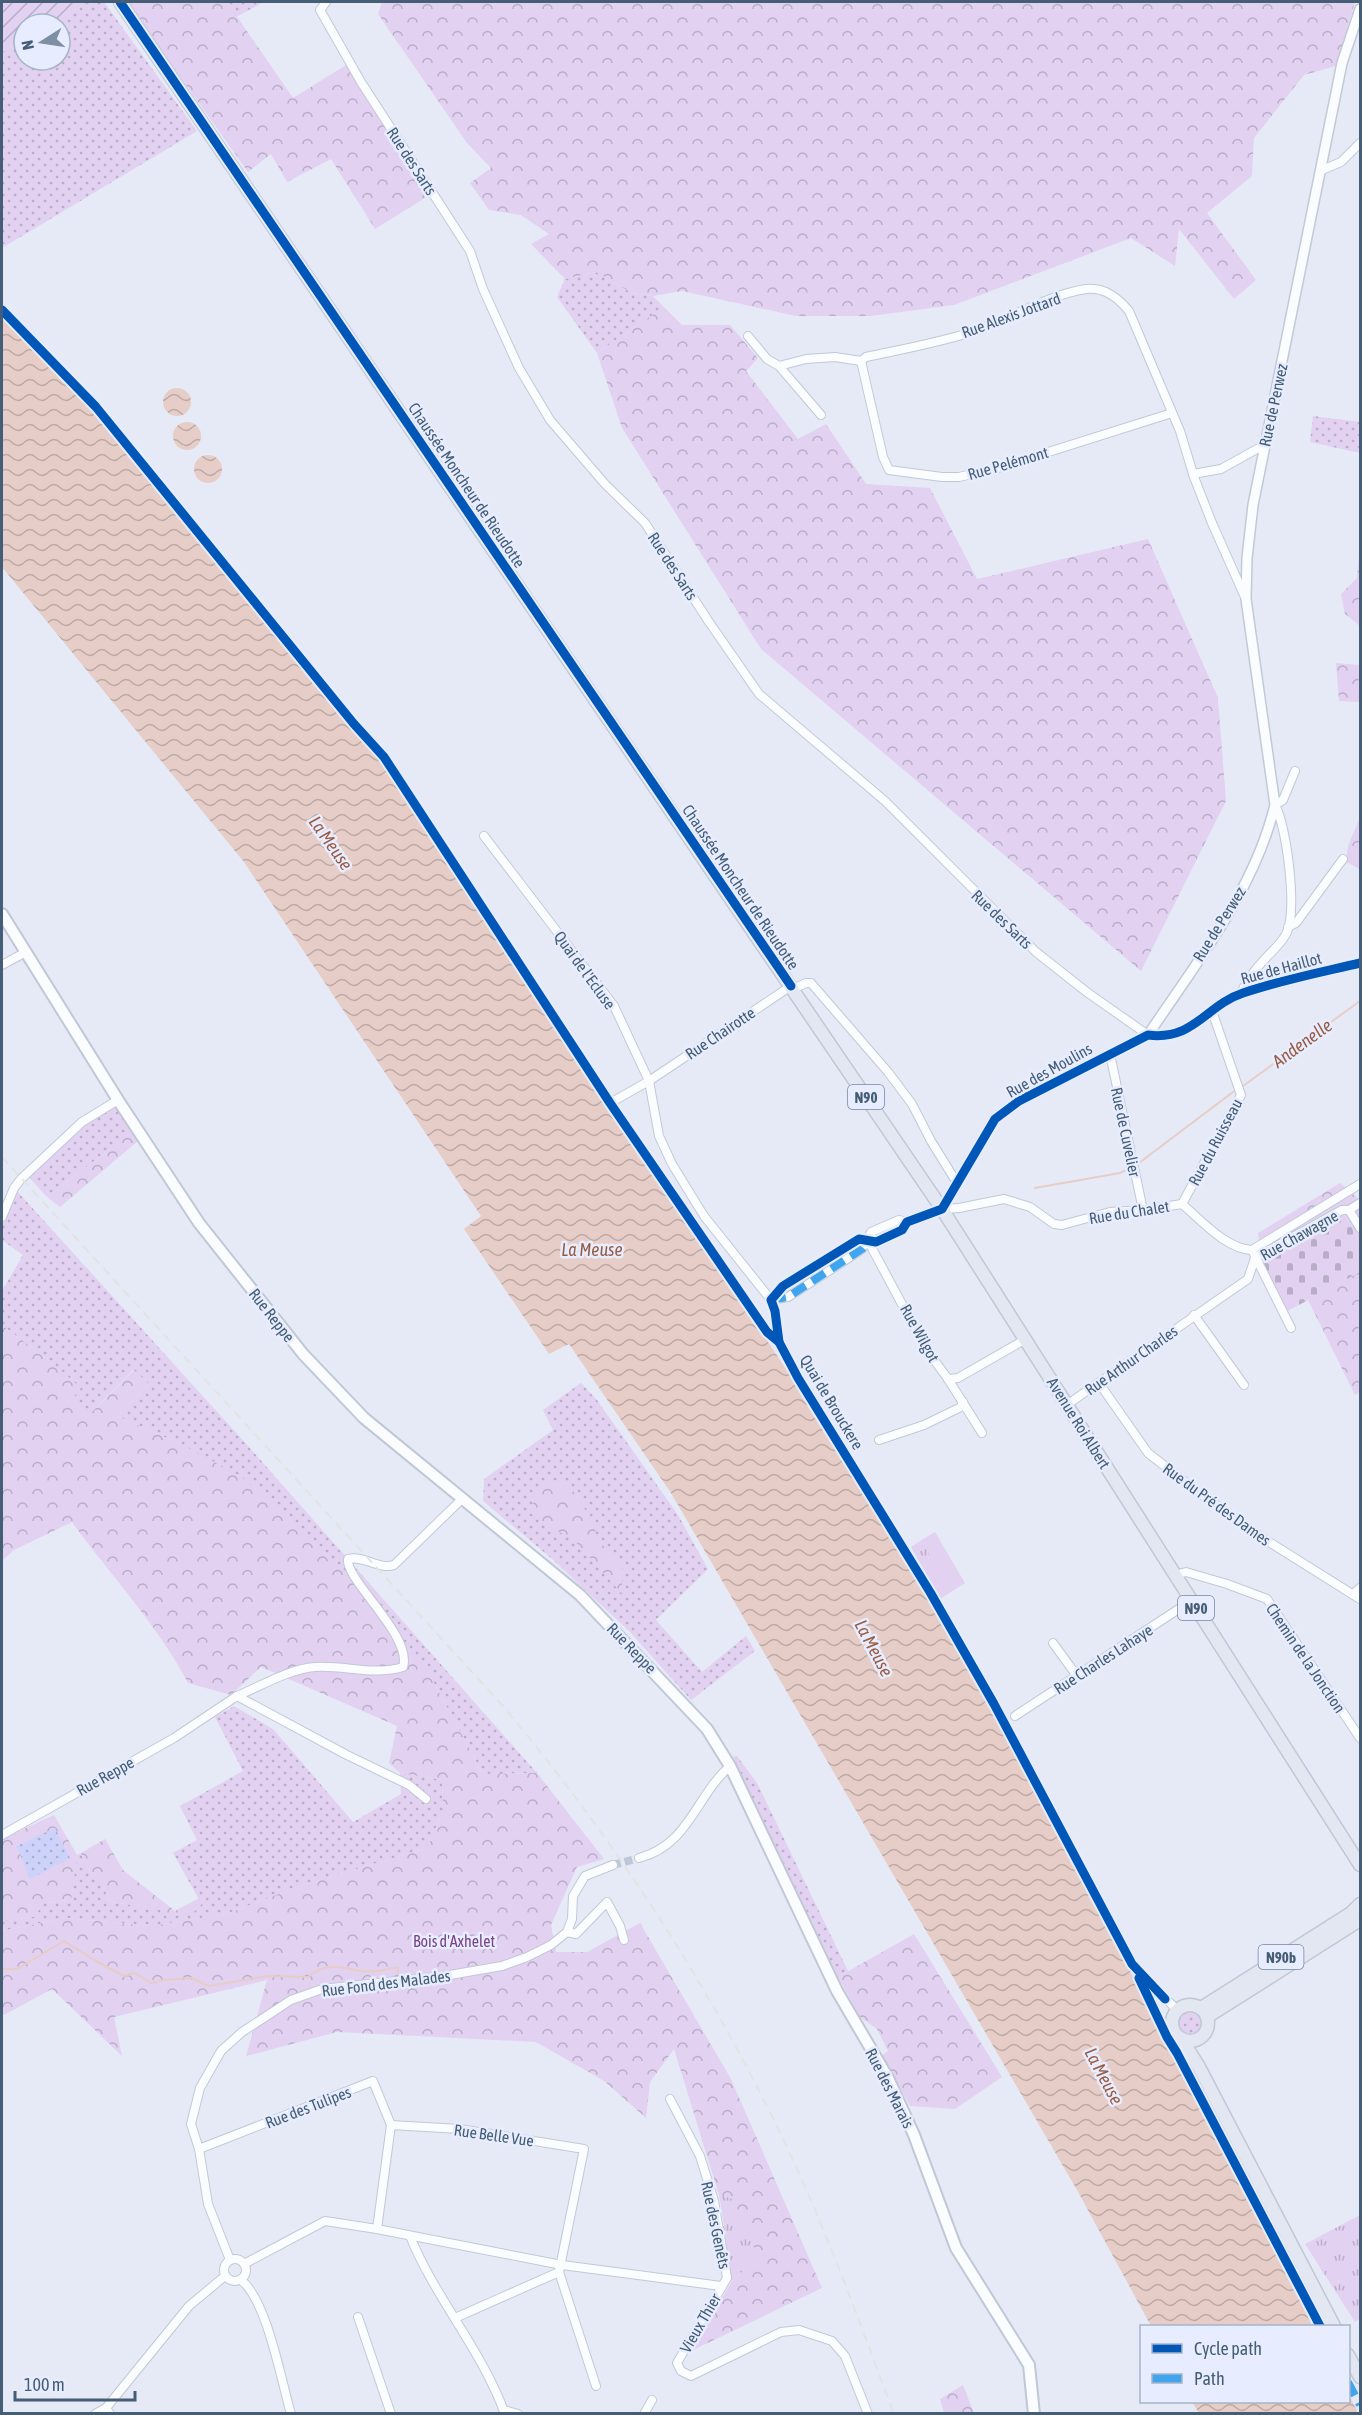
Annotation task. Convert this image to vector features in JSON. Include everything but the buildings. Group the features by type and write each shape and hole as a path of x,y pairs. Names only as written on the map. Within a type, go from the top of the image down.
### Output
{"main road":[{"name":"Chaussée Moncheur de Rieudotte","path":"120,2 792,988"},
{"name":"Rue Reppe","path":"2,914 118,1100 199,1223 303,1354 364,1418 580,1595 707,1729 730,1766"},
{"name":"Avenue Roi Albert","path":"792,988 942,1209 1360,1865"},
{"name":"Rue des Marais","path":"730,1766 837,1991 888,2078 914,2135 956,2248 1029,2365 1034,2414"},
{"name":"N90b","path":"1204,2013 1351,1913 1360,1904"},
{"name":"N90b","path":"1204,2013 1360,1920"},
{"path":"1198,2067 1199,2038 1208,2026 1204,2013 1188,2005 1177,2010 1172,2022 1173,2028 1198,2067 1333,2325"},
{"path":"1181,2038 1187,2040 1199,2038"},
{"path":"1350,2359 1360,2378"}],"street":[{"name":"Rue des Sarts","path":"326,2 320,10 361,82 470,251 483,289 519,368 550,420 605,484 645,523 759,694 885,801 1036,952 1088,993 1148,1035"},
{"name":"Rue de Perwez","path":"1148,1035 1239,898 1271,822 1275,805 1246,598 1247,558 1253,505 1342,63 1360,9"},
{"path":"1322,170 1341,162 1360,143"},
{"name":"Rue Alexis Jottard","path":"778,366 806,359 835,357 861,361 866,357 977,330 1049,300 1088,289 1106,291 1118,298 1129,311 1172,413"},
{"path":"748,336 767,359 778,366 820,415"},
{"name":"Rue Pelémont","path":"861,361 883,457 889,470 912,474 959,477 998,468 1172,413"},
{"path":"1172,413 1212,523 1246,598"},
{"path":"1193,474 1221,469 1257,449 1264,448"},
{"name":"Rue de Perwez","path":"1275,805 1283,800 1295,771"},
{"path":"1240,994 1247,980 1279,944 1288,927 1291,911 1284,825 1275,805"},
{"name":"Quai de l'Ecluse","path":"484,836 614,1006 649,1081 659,1136 672,1164 704,1216 771,1300"},
{"path":"1288,927 1296,923 1343,859"},
{"path":"2,965 26,951"},
{"name":"Rue de Haillot","path":"1148,1035 1181,1033 1240,994 1360,963"},
{"path":"792,988 811,983 848,1024 912,1104 931,1141 957,1183"},
{"name":"Rue Chairotte","path":"610,1103 649,1081 792,988"},
{"name":"Rue du Ruisseau","path":"1182,1204 1241,1095 1212,1011"},
{"name":"Rue des Moulins","path":"942,1209 995,1119 1019,1101 1148,1035"},
{"name":"Rue de Cuvelier","path":"1110,1054 1143,1210"},
{"path":"2,1217 14,1188 21,1179 82,1122 118,1100"},
{"path":"1253,1254 1360,1184"},
{"name":"Rue du Chalet","path":"942,1209 1005,1199 1030,1207 1054,1224 1062,1225 1110,1212 1182,1204 1226,1239 1242,1250 1253,1254"},
{"name":"Rue Chawagne","path":"1291,1328 1253,1254 1360,1203"},
{"path":"771,1300 783,1286 859,1239 876,1242 902,1230 907,1222 942,1209"},
{"name":"Rue Chawagne","path":"1349,1210 1360,1228"},
{"name":"Rue Wilgot","path":"868,1241 926,1349 948,1378 958,1378 1026,1339"},
{"name":"Rue Arthur Charles","path":"1068,1404 1248,1279 1253,1254"},
{"name":"Quai de Brouckere","path":"771,1300 775,1311 779,1342 882,1513"},
{"name":"Rue Arthur Charles","path":"1194,1315 1244,1385"},
{"path":"948,1378 982,1433"},
{"name":"Rue du Pré des Dames","path":"1099,1383 1148,1453 1202,1496 1269,1542 1357,1596"},
{"path":"879,1440 924,1425 961,1407 963,1402"},
{"name":"Rue Reppe","path":"2,1835 174,1738 237,1696 299,1670 315,1667 391,1671 403,1667 405,1660 398,1641 355,1577 348,1564 348,1559 354,1558 385,1566 394,1565 463,1498"},
{"name":"Chemin de la Jonction","path":"1175,1575 1186,1572 1267,1599 1360,1738"},
{"path":"1357,1596 1360,1588"},
{"name":"Rue Charles Lahaye","path":"1015,1716 1191,1601"},
{"path":"1053,1643 1077,1676"},
{"path":"237,1696 347,1755 409,1785 426,1799"},
{"path":"639,1858 655,1854 669,1844 682,1830 721,1774 730,1766"},
{"path":"567,1932 572,1919 573,1896 585,1876 613,1865"},
{"name":"Rue Fond des Malades","path":"230,2260 208,2204 199,2150 191,2124 200,2088 221,2051 242,2032 291,2000 322,1989 444,1976 502,1965 527,1957 551,1946 567,1932 576,1934 607,1902 620,1926 624,1940"},
{"path":"1132,1964 1177,2010"},
{"name":"Rue des Tulipes","path":"199,2150 373,2081 391,2125"},
{"name":"Rue des Genêts","path":"670,2099 700,2156 714,2201 727,2278 721,2286"},
{"path":"377,2229 391,2125"},
{"name":"Rue Belle Vue","path":"391,2125 460,2129 584,2149 560,2269"},
{"name":"Vieux Thier","path":"244,2264 326,2221 377,2229 560,2269 721,2286 677,2363 681,2371 691,2376 781,2332 799,2330 832,2341 845,2356 868,2414"},
{"path":"410,2236 421,2263 494,2385 504,2412 518,2414"},
{"path":"235,2259 244,2264 246,2273 241,2280 235,2282 225,2276 224,2270 230,2260 235,2259"},
{"path":"455,2318 560,2269 596,2386"},
{"path":"95,2414 108,2411 189,2306 225,2276"},
{"path":"241,2280 250,2288 274,2349 291,2414"},
{"path":"358,2317 391,2414"},
{"path":"644,2414 652,2400"}],"green space":[{"path":"2,2 89,2 71,12 12,12 12,46 2,52"},
{"path":"89,2 104,2 197,131 2,248 2,52 12,46 12,72 72,72 71,12"},
{"path":"127,2 227,2 293,98 346,65 428,196 375,229 331,159 287,182 271,154 248,172"},
{"path":"227,2 264,2 236,17"},
{"path":"382,2 1355,2 1336,66 1304,75 1254,138 1252,176 1207,213 1256,280 1234,299 1179,229 1175,266 1131,238 954,305 871,316 796,316 682,291 653,296 632,293 596,272 565,279 531,244 549,234 521,215 489,210 470,183 491,168 467,143 378,14"},
{"path":"596,272 632,293 653,296 664,307 597,353 557,297 565,279"},
{"path":"664,307 682,325 730,325 758,358 746,371 798,439 826,424 866,484 930,488 977,579 1148,539 1218,698 1226,801 1141,971 761,649 622,428 597,353"},
{"path":"1313,416 1360,422 1360,453 1310,442"},
{"path":"1360,546 1360,626 1345,614 1341,594 1357,578"},
{"path":"1336,663 1360,665 1360,702 1339,701"},
{"path":"1360,817 1360,869 1346,862 1348,846"},
{"path":"114,1102 132,1132 47,1197 26,1174 66,1136"},
{"path":"132,1132 138,1141 60,1207 47,1197"},
{"path":"1340,1183 1360,1200 1360,1244 1343,1211 1261,1260 1258,1233"},
{"path":"17,1191 248,1446 537,1773 483,1774 422,1661 185,1446 117,1416 149,1384 133,1370 87,1417 72,1398 80,1388 57,1367 2,1325 2,1291 23,1255 2,1240 2,1226"},
{"path":"1343,1211 1360,1244 1360,1272 1286,1312 1261,1260"},
{"path":"1360,1272 1360,1392 1355,1395 1308,1300"},
{"name":"Bois d'Axhelet","path":"2,1325 81,1388 73,1398 87,1417 134,1370 149,1384 117,1416 185,1446 242,1477 333,1561 422,1661 483,1774 537,1773 604,1859 577,1867 551,1925 556,1952 587,1952 640,1923 731,2079 822,2288 691,2351 732,2281 740,2274 733,2199 719,2195 674,2049 650,2082 646,2118 604,2081 536,2042 337,2032 246,2056 267,1980 114,2017 122,2056 52,1989 2,2016 2,1931 65,1918 151,1926 226,1914 300,1886 427,1848 443,1811 442,1780 400,1773 389,1763 397,1726 261,1667 231,1695 188,1683 148,1620 72,1522 14,1550 2,1561"},
{"path":"581,1383 597,1400 678,1515 708,1569 656,1620 702,1672 746,1636 755,1651 691,1700 629,1631 551,1558 483,1501 484,1479 553,1430 543,1410"},
{"path":"566,1480 594,1523 597,1539 622,1567 622,1594 578,1544 530,1513 540,1483"},
{"path":"935,1532 965,1583 940,1599 922,1567 928,1562 929,1550 923,1539"},
{"path":"923,1539 929,1550 928,1562 922,1567 911,1547"},
{"path":"234,1706 273,1729 353,1822 401,1794 400,1773 442,1780 443,1811 427,1848 300,1886 226,1914 151,1926 65,1918 2,1931 2,1922 36,1916 42,1903 71,1901 77,1855 81,1853 90,1873 99,1877 110,1902 157,1908 167,1914 201,1903 173,1853 197,1840 180,1806 243,1771 215,1717"},
{"path":"737,1756 757,1783 848,1971 838,1977 733,1757"},
{"path":"54,1815 77,1855 71,1901 42,1903 36,1916 2,1922 2,1839"},
{"path":"105,1839 123,1870 175,1911 199,1898 202,1904 192,1914 167,1914 157,1908 110,1902 99,1877 90,1873 81,1853"},
{"path":"914,1934 1002,2077 955,2109 910,2106 882,2055 888,2051 877,2029 860,2017 838,1977"},
{"path":"1190,2012 1198,2015 1201,2023 1198,2031 1190,2034 1182,2031 1179,2023 1182,2015"},
{"path":"719,2195 733,2199 755,2249 746,2268 732,2281 722,2227 724,2226"},
{"path":"1360,2215 1360,2319 1355,2322 1305,2244"},
{"path":"963,2385 974,2413 944,2413 940,2399"}],"sand":[{"path":"55,1828 70,1858 30,1879 17,1846"}],"water":[{"name":"La Meuse","path":"2,315 92,410 387,770 606,1105 710,1254 831,1437 924,1589 1003,1730 1081,1876 1312,2325 1150,2325 1077,2190 671,1493 569,1344 549,1354 464,1229 481,1216 244,862 2,567"},
{"path":"177,388 187,392 191,402 187,412 177,416 167,412 163,402 167,392"},
{"path":"187,422 197,426 201,436 197,446 187,450 177,446 173,436 177,426"},
{"path":"208,455 218,459 222,469 218,479 208,483 198,479 194,469 198,459"},
{"path":"1350,2397 1358,2413 1199,2413 1193,2403 1350,2403"}],"waterway":[{"name":"Andenelle","path":"1243,1086 1360,1001"},
{"name":"Andenelle","path":"1139,1163 1237,1089"},
{"name":"Andenelle","path":"1035,1188 1120,1173 1132,1167"},
{"name":"Andenelle","path":"874,1238 899,1226"},
{"name":"Andenelle","path":"787,1291 834,1262"},
{"path":"2,1969 17,1969 64,1941 124,1976 135,1973 151,1983 191,1978 209,1986 268,1976 308,1977 317,1971 335,1967 370,1972 398,1968 398,1973"}],"tunnel":[{"path":"613,1865 639,1858"}],"railway":[{"path":"2,1157 502,1705 583,1807 691,1968 754,2081 799,2173 828,2241 894,2414"}],"marked path":[{"path":"771,1300 788,1297 862,1249 868,1241"},
{"path":"1350,2386 1360,2405"}],"cycle path":[{"path":"120,2 791,986"},
{"path":"2,310 96,407 354,724 384,757 610,1103 767,1332 779,1342"},
{"path":"1165,1999 1132,1964 994,1704 930,1592 798,1378 779,1342 775,1311 771,1300 783,1286 859,1239 876,1242 902,1230 907,1222 942,1209 995,1119 1019,1101 1148,1035 1177,1033 1189,1028 1230,998 1287,980 1360,963"},
{"path":"1139,1978 1167,2037 1319,2325"}]}
